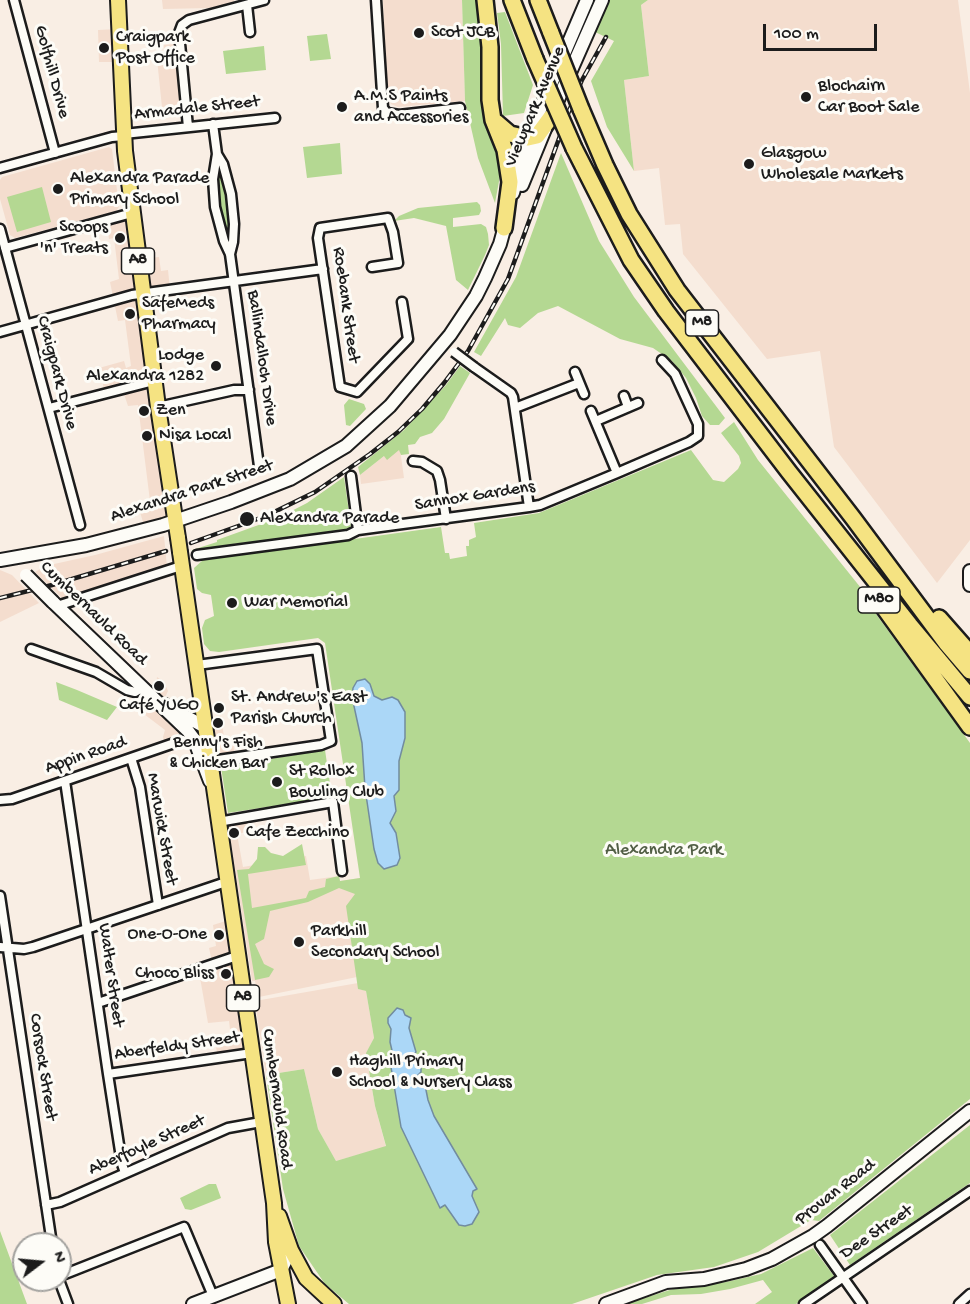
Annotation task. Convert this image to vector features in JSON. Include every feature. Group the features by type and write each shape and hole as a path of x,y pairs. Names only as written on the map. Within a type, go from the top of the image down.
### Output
{"highway":[{"path":"485,0 489,25 490,100 493,120 505,150 510,182 504,228"},
{"name":"M8","path":"512,0 574,148 631,260 666,312 789,472 970,697"},
{"name":"M8","path":"538,0 581,109 618,193 657,261 946,643 970,670"},
{"path":"493,120 510,134 528,138 537,136 550,117"},
{"name":"M80","path":"789,472 970,727"},
{"name":"M80","path":"853,518 970,653"}],"main road":[{"name":"A8","path":"118,0 124,135 132,213 174,521 206,727"},
{"name":"Cumbernauld Road","path":"206,727 226,882 274,1203 276,1242 288,1304"},
{"name":"A8","path":"274,1203 291,1250 318,1304"},
{"path":"281,1270 306,1278 334,1304"}],"street":[{"name":"Golfhill Drive","path":"14,0 55,153"},
{"path":"188,127 180,29 189,20 264,0"},
{"path":"376,0 383,108 392,115 460,108"},
{"name":"Viewpark Avenue","path":"443,344 476,296 493,261 528,138 587,0"},
{"name":"Viewpark Avenue","path":"504,228 602,0"},
{"path":"247,5 250,32"},
{"name":"Armadale Street","path":"0,168 112,136 274,118"},
{"name":"Ballindalloch Drive","path":"213,124 217,154 213,179 215,207 230,254 259,466"},
{"name":"Ballindalloch Drive","path":"217,154 223,164 231,194 234,224 230,254"},
{"path":"5,248 132,213"},
{"name":"Roebank Street","path":"372,267 398,263 393,232 388,218 320,228 318,238 340,387 357,392 408,339 402,302"},
{"name":"Craigpark Drive","path":"0,230 80,525"},
{"path":"0,332 132,295 323,269"},
{"path":"443,344 511,393 529,507"},
{"name":"Alexandra Park Street","path":"5,560 86,545 174,521 290,479 346,446 390,406 443,344"},
{"name":"Sannox Gardens","path":"197,555 348,535 358,530 540,505 617,473 694,440 699,430 675,374 662,360"},
{"path":"575,372 584,394"},
{"path":"49,408 154,381"},
{"path":"515,408 579,383"},
{"path":"158,407 234,390 249,390"},
{"path":"624,396 628,407"},
{"path":"596,421 638,403"},
{"path":"591,411 617,473"},
{"path":"412,461 422,462 437,471 446,519"},
{"path":"351,476 358,530"},
{"name":"Cumbernauld Road","path":"5,560 26,575 159,702 194,739 214,793"},
{"path":"55,604 182,566"},
{"path":"970,571 970,585"},
{"path":"31,649 96,672 127,690 135,692 143,687"},
{"path":"197,665 317,649 330,741 321,745 211,761"},
{"name":"Cumbernauld Road","path":"159,702 206,727"},
{"name":"Appin Road","path":"0,800 12,799 183,740"},
{"name":"Marwick Street","path":"130,759 140,787 158,905"},
{"name":"Walter Street","path":"65,781 108,1074 125,1173"},
{"path":"218,822 333,802 342,870"},
{"path":"4,948 33,947 226,882"},
{"name":"Corsock Street","path":"0,896 4,948 50,1232"},
{"path":"98,1003 237,956"},
{"name":"Aberfeldy Street","path":"108,1074 252,1053"},
{"name":"Provan Road","path":"606,1304 666,1282 704,1279 746,1269 772,1259 827,1226 970,1111"},
{"name":"Aberfoyle Street","path":"46,1205 60,1202 228,1128 261,1122"},
{"name":"Dee Street","path":"804,1304 970,1191"},
{"path":"72,1273 184,1227 213,1296"},
{"path":"820,1245 862,1304"},
{"path":"193,1304 281,1270 291,1250"},
{"path":"958,1304 970,1294"}],"shaded area":[{"path":"162,0 234,0 234,2 210,8 163,9"},
{"name":"Scot JCB","path":"383,0 462,0 465,101 398,107 391,104 387,96"},
{"path":"648,0 958,0 970,93 970,540 937,583 834,447 820,351 767,359 683,254 680,224 665,225 659,168 634,171 624,80 649,76 641,5"},
{"path":"118,29 120,62 99,62 98,30"},
{"path":"175,44 182,115 163,117 157,59 165,58 164,45"},
{"name":"Alexandra Parade Primary School","path":"109,147 112,149 119,207 116,211 15,238 10,235 0,199 2,177"},
{"path":"132,212 139,259 159,257 161,271 168,270 170,289 143,293 173,521 145,529 140,512 151,509 138,405 128,406 122,388 105,393 99,368 124,361 126,368 131,366 125,320 118,321 110,282 119,279 114,238 109,239 106,220"},
{"path":"400,449 404,478 361,484 360,475 384,456"},
{"path":"164,536 167,567 63,599 35,572 45,566"},
{"path":"0,570 12,575 39,603 0,622"},
{"path":"157,677 164,682 168,691 162,704 190,728 221,716 225,744 233,743 235,758 210,762 206,735 183,738 165,744 163,737 165,730 140,711 156,685"},
{"name":"Parkhill Secondary School","path":"248,817 251,831 237,834 243,867 306,856 310,880 339,876 340,881 360,878 364,903 347,907 357,977 254,998 257,992 255,981 252,981 235,869 224,870 217,822"},
{"path":"232,919 251,1054 218,1057 215,1042 231,1038 229,1021 208,1023 199,972 213,966 209,948 216,946 213,925"},
{"name":"Haghill Primary School & Nursery Class","path":"358,983 359,989 366,991 374,1038 366,1054 375,1106 386,1147 336,1161 318,1129 304,1069 266,1075 255,1001"}],"green space":[{"path":"462,0 479,0 502,165 495,203 478,158 465,101"},
{"path":"608,0 648,0 641,5 649,76 624,80 634,171 607,127 591,81 614,41 593,31"},
{"path":"505,12 533,85 524,113 503,116 501,44 497,13"},
{"path":"327,34 331,59 310,61 307,36"},
{"path":"264,46 266,70 226,74 223,51"},
{"path":"340,143 342,174 307,178 303,147"},
{"path":"561,153 599,241 634,297 725,418 719,425 710,425 702,416 686,378 672,361 653,348 620,339 558,306 538,313 520,328 508,325 505,318 481,356 474,352 516,277"},
{"path":"219,165 227,190 230,215 229,241 218,204"},
{"path":"42,187 51,222 17,232 7,197"},
{"path":"477,202 481,211 479,215 453,218 453,227 481,224 486,227 488,234 489,245 468,290 456,280 446,226 414,218 394,221 399,216 418,208"},
{"path":"460,366 470,373 444,419 432,433 420,437 415,444 408,445 409,454 401,455 399,450 387,460 384,456 360,475 358,467 404,430 446,385"},
{"path":"349,399 364,404 366,409 350,426 346,425 344,405"},
{"name":"Alexandra Park","path":"734,422 758,460 869,598 876,614 970,743 970,1099 819,1221 811,1220 758,1252 714,1267 657,1275 572,1304 349,1304 325,1284 299,1246 283,1189 266,1075 304,1069 318,1129 336,1161 386,1146 375,1106 366,1053 374,1038 366,991 358,989 346,906 355,894 339,888 308,902 270,911 264,939 255,944 264,964 274,969 269,977 255,980 237,870 249,869 257,859 258,847 265,847 271,853 283,856 302,844 306,865 248,874 252,908 306,898 309,891 325,887 326,879 339,876 340,881 360,878 325,643 318,638 219,652 210,651 204,644 202,628 205,620 214,616 211,595 197,589 194,568 203,560 441,527 445,553 449,553 450,559 467,556 466,546 469,546 469,540 476,537 474,523 539,513 691,450 713,480 724,482 741,463 739,456 721,433"},
{"path":"344,477 351,526 347,530 233,544 192,554 192,550 278,518 307,503"},
{"path":"56,682 117,707 107,720 59,700"},
{"name":"St Rollox Bowling Club","path":"325,750 332,797 228,813 221,767"},
{"path":"970,1125 970,1183 850,1265 830,1235"},
{"path":"209,1184 216,1184 221,1198 191,1210 185,1209 180,1198"},
{"path":"0,1231 12,1263 12,1292 23,1292 27,1304 0,1304"},
{"path":"813,1248 834,1276 796,1304 755,1304 772,1292 763,1280 730,1289 701,1294 671,1295 642,1304 625,1304 673,1289 726,1282 761,1274"}],"water":[{"path":"365,679 370,684 374,696 382,700 392,697 398,700 405,712 405,738 399,761 399,790 394,796 396,811 390,823 396,833 400,858 397,865 384,869 378,863 374,849 365,788 362,743 352,697 357,681"},
{"path":"397,1008 403,1010 405,1015 411,1018 409,1028 416,1052 414,1054 417,1066 421,1068 417,1076 419,1081 424,1080 434,1116 477,1189 473,1191 472,1196 479,1212 472,1224 459,1225 445,1205 440,1208 401,1127 390,1061 394,1059 390,1042 391,1029 388,1023 388,1018"}],"railway":[{"path":"191,543 266,516 315,492 398,432 444,383 468,351 508,279 569,111 582,80 606,37"},
{"path":"0,598 166,551"}],"place":[{"name":"Scot JCB","path":"419,33"},
{"name":"Craigpark Post Office","path":"104,48"},
{"name":"Blochairn Car Boot Sale","path":"806,97"},
{"name":"A.M.S Paints and Accessories","path":"342,107"},
{"name":"Glasgow Wholesale Markets","path":"749,164"},
{"name":"Alexandra Parade Primary School","path":"58,189"},
{"name":"Scoops 'n' Treats","path":"120,238"},
{"name":"SafeMeds Pharmacy","path":"130,314"},
{"name":"Lodge Alexandra 1282","path":"216,366"},
{"name":"Zen","path":"144,411"},
{"name":"Nisa Local","path":"147,436"},
{"name":"Alexandra Parade","path":"247,519"},
{"name":"War Memorial","path":"232,603"},
{"name":"Café YUGO","path":"159,686"},
{"name":"St. Andrew's East Parish Church","path":"219,708"},
{"name":"Benny's Fish & Chicken Bar","path":"218,723"},
{"name":"St Rollox Bowling Club","path":"277,782"},
{"name":"Cafe Zecchino","path":"234,833"},
{"name":"One-O-One","path":"219,935"},
{"name":"Parkhill Secondary School","path":"299,942"},
{"name":"Choco Bliss","path":"226,974"},
{"name":"Haghill Primary School & Nursery Class","path":"337,1072"}]}
